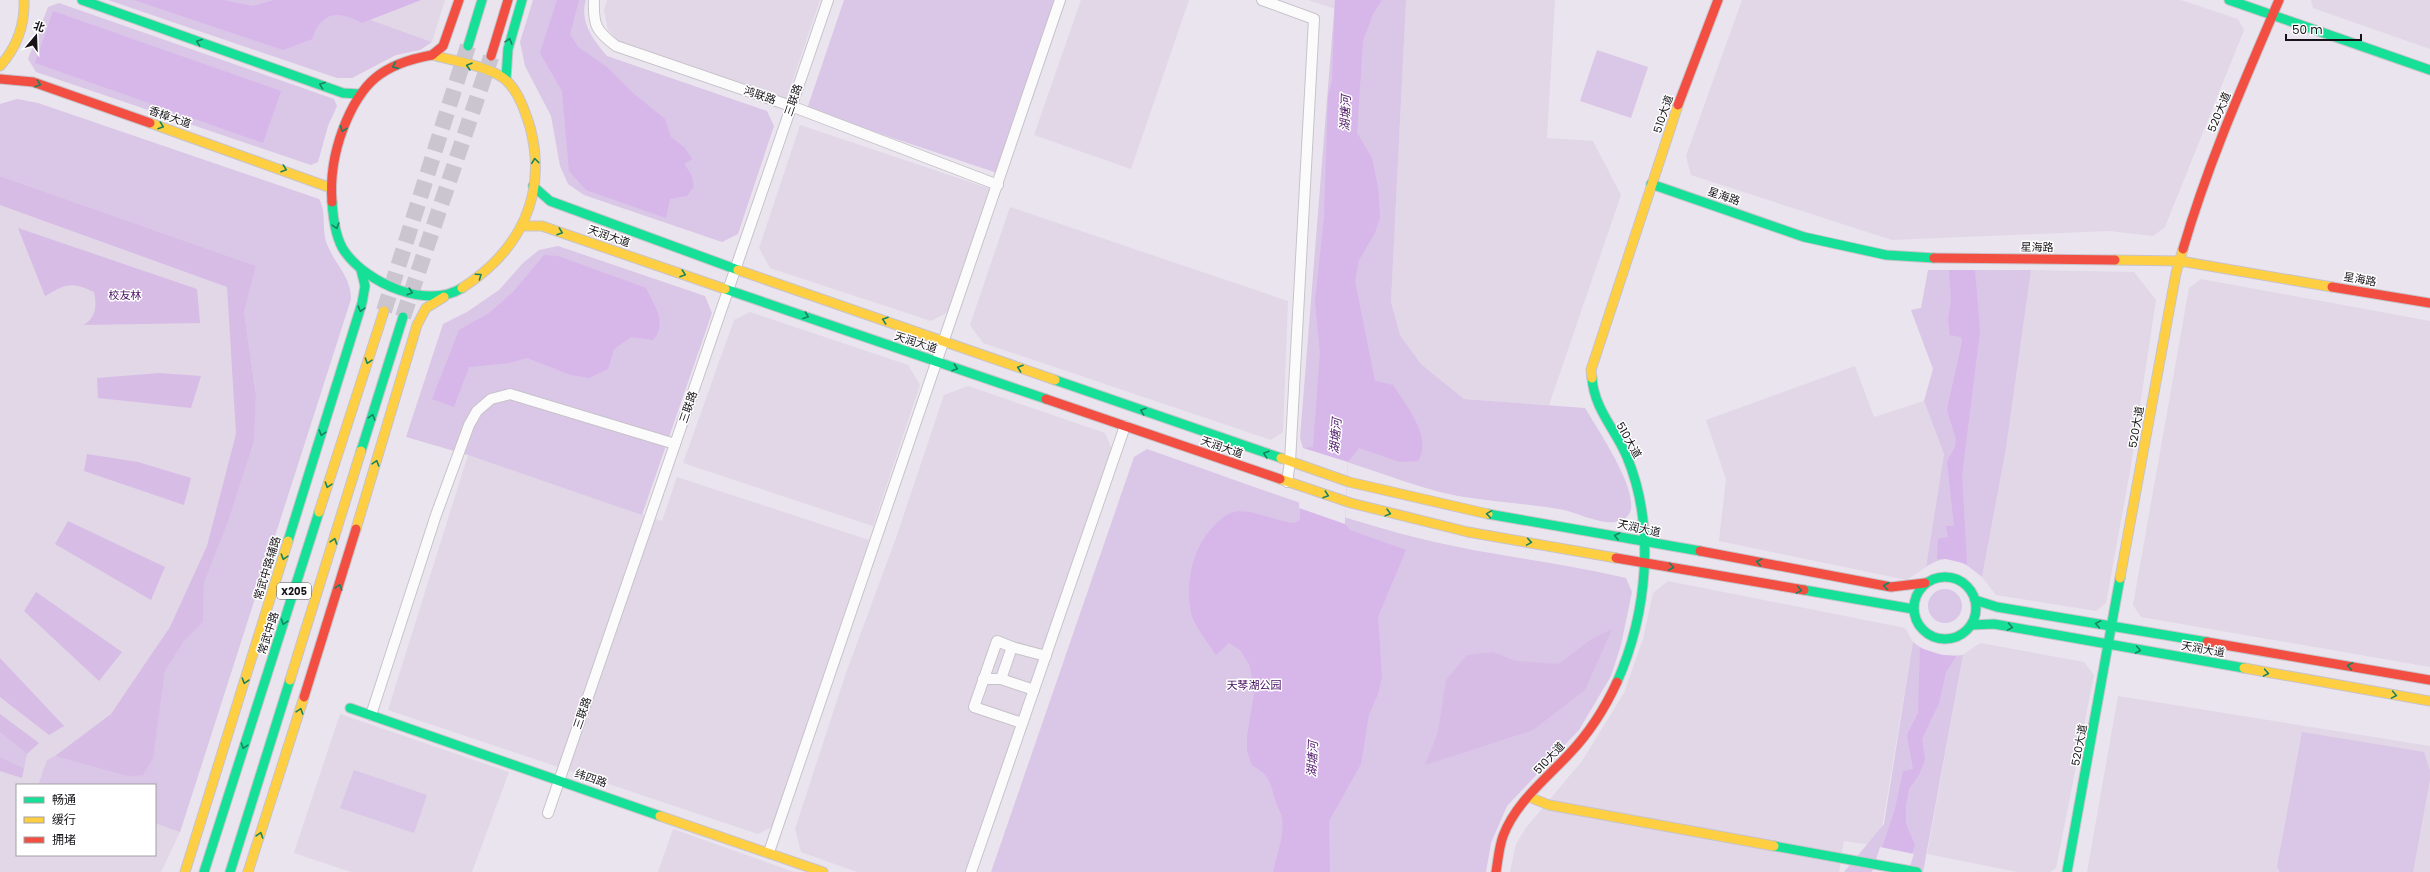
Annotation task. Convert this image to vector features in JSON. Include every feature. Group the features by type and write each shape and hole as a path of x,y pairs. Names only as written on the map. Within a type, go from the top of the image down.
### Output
{"street":[{"path":"0,66 15,47 22,29 25,10 24,0"},
{"path":"82,0 343,93 359,94"},
{"path":"432,55 443,46 459,0"},
{"path":"468,46 482,0"},
{"path":"491,56 508,0"},
{"path":"248,872 337,592 417,325 426,308 468,283 498,262 522,226 530,206 536,169 532,135 522,104 506,79 504,66 507,49 522,0"},
{"name":"鸿联路","path":"594,0 594,22 600,34 616,46 792,106 998,185"},
{"name":"三联路","path":"548,813 828,0"},
{"path":"769,852 945,342 1060,0"},
{"path":"1262,0 1314,19 1290,462 1287,482"},
{"name":"510大道","path":"1496,872 1505,831 1515,813 1528,797 1580,742 1603,709 1617,682 1628,653 1636,621 1644,577 1642,542 1643,524 1635,480 1627,457 1600,414 1594,399 1591,370 1651,184 1692,66 1718,0"},
{"path":"2229,0 2430,70"},
{"name":"520大道","path":"2067,872 2110,645 2161,352 2180,261 2195,207 2220,140 2279,0"},
{"path":"446,296 433,298 406,291 361,270 344,251 333,216 331,188 332,162 337,142 359,94 387,69 412,58 432,55 494,73 506,79"},
{"name":"香樟大道","path":"0,79 33,82 304,176 331,188"},
{"name":"星海路","path":"1651,184 1804,237 1886,256 1942,259 2180,261 2430,303"},
{"name":"天润大道","path":"533,186 550,201 735,269 1302,467 1349,482 1467,511 1617,535 1642,542 1707,552 1891,587 1925,583 1934,578 1955,578 1968,587 1975,600 1997,607 2430,680"},
{"name":"天润大道","path":"522,226 542,226 1351,503 1468,532 1644,562"},
{"name":"常武中路辅路","path":"186,872 362,304 365,286 361,270"},
{"name":"常武中路","path":"204,872 384,311"},
{"name":"X205","path":"230,872 404,317"},
{"path":"370,715 436,515 469,425 477,411 491,399 510,394 675,444"},
{"path":"971,872 1125,426"},
{"path":"1644,562 1913,609"},
{"path":"1925,583 1914,600 1913,609 1921,628 1937,638 1957,637 1971,625 1976,610 1975,600"},
{"name":"天润大道","path":"1971,625 1994,624 2430,702"},
{"path":"1022,723 974,707 997,637 1012,647 1046,656"},
{"path":"1001,679 1012,647"},
{"path":"983,679 1001,679 1034,690"},
{"name":"纬四路","path":"350,708 769,852 823,872"},
{"path":"1528,797 1549,805 1915,872"}],"shaded area":[{"path":"315,0 445,0 432,42"},
{"path":"607,0 820,0 785,103 622,46 608,30 604,10"},
{"path":"1081,0 1189,0 1131,169 1034,135"},
{"path":"1308,0 1335,0 1335,9"},
{"path":"1406,0 1555,0 1547,138 1593,141 1621,195 1549,405 1464,399 1421,364 1400,335 1391,302"},
{"path":"1742,0 2181,0 2238,19 2244,30 2165,227 2153,236 2109,231 1892,240 1691,175 1686,156"},
{"path":"2311,0 2430,0 2430,49 2313,8"},
{"path":"800,125 991,189 948,312 931,321 770,268 759,248"},
{"path":"0,176 351,299 180,832 161,872 0,872"},
{"path":"1010,207 1288,301 1283,432 1271,440 983,343 970,325"},
{"path":"2031,270 2134,272 2156,300 2130,471 2106,603 2096,611 1996,595 1982,577 2006,448"},
{"path":"2201,279 2430,321 2430,667 2141,617 2133,605 2189,288"},
{"path":"750,312 908,365 920,385 873,526 683,463 734,320"},
{"path":"1855,366 1874,417 1924,401 1944,454 1926,567 1907,580 1719,541 1726,479 1706,420"},
{"path":"968,386 1105,433 1112,449 966,872 857,872 801,852 795,829 846,673 896,538 944,395"},
{"path":"468,455 662,521 677,477 869,540 772,827 758,834 388,710"},
{"path":"1668,581 1905,628 1913,642 1879,846 1844,841 1839,872 1510,872 1516,844 1525,829 1582,761 1624,693 1643,639 1653,593"},
{"path":"1980,643 2084,662 2094,675 2056,868 2050,872 2017,872 1927,854 1963,655"},
{"path":"2118,696 2430,746 2430,872 2087,872"},
{"path":"340,714 509,772 472,872 351,872 294,853"},
{"path":"673,829 794,872 658,872"}],"green space":[{"path":"108,0 315,0 432,42 420,50 396,55 352,78 337,78"},
{"path":"533,0 586,0 584,16 589,31 607,56 767,111 774,126 738,234 722,242 584,195 568,184 560,166 551,116 525,66 520,42"},
{"path":"844,0 1055,0 997,173 807,109"},
{"path":"1335,0 1406,0 1391,302 1400,335 1421,364 1464,399 1585,408 1624,477 1631,504 1629,514 1623,519 1616,522 1598,521 1564,510 1452,495 1419,486 1303,448 1300,438"},
{"path":"59,3 334,99 337,106 328,126 318,162 311,165 36,72 28,59 48,7"},
{"path":"1597,50 1648,67 1631,118 1580,101"},
{"path":"17,99 38,103 319,199 323,209 324,232 327,244 346,277 350,291 351,299 180,832 156,823 156,784 39,783 47,760 55,756 127,776 156,733 165,671 184,641 203,622 204,583 229,519 254,441 256,391 244,312 256,266 0,176 0,104"},
{"path":"0,176 256,266 244,312 256,394 254,441 229,519 204,583 203,622 184,641 165,671 153,758 143,775 127,776 55,756 111,714 170,627 207,546 236,434 227,287 0,205"},
{"name":"校友林","path":"18,228 197,289 200,323 84,325 88,322 95,311 94,292 80,286 69,285 45,296"},
{"path":"558,246 705,296 712,313 642,515 468,455 406,437 443,324 467,312 499,290 523,263 539,250"},
{"path":"1928,270 2031,270 2006,448 1982,577 1968,566 1955,560 1941,560 1926,567 1944,454 1924,401 1933,369 1911,310 1921,308"},
{"path":"159,373 201,376 191,408 98,398 97,378"},
{"name":"天琴湖公园","path":"1147,449 1320,510 1391,531 1451,546 1601,572 1626,578 1632,592 1621,645 1611,676 1579,730 1507,806 1491,843 1486,872 991,872 1134,457"},
{"path":"87,454 138,462 191,478 184,505 84,471"},
{"path":"68,521 165,567 151,600 55,544"},
{"path":"1945,589 1951,590 1957,594 1961,600 1961,612 1957,618 1951,622 1945,623 1939,622 1933,618 1929,612 1928,606 1929,600 1933,594 1939,590"},
{"path":"36,592 122,652 99,681 24,611"},
{"path":"1612,629 1585,690 1533,730 1425,765 1438,732 1446,680 1467,655 1492,652 1516,661 1559,664 1590,640"},
{"path":"1913,642 1937,654 1950,656 1963,655 1923,872 1844,872 1884,824"},
{"path":"0,658 64,726 49,735 0,697"},
{"path":"0,714 39,743 27,754 0,732"},
{"path":"0,732 27,754 24,768 0,757"},
{"path":"2302,732 2424,752 2430,771 2430,779 2413,872 2280,872 2277,867"},
{"path":"0,757 24,768 22,778 0,771"},
{"path":"354,770 427,795 414,833 340,808"}],"water":[{"path":"134,0 223,0 253,6 274,0 421,0 362,23 345,16 338,15 325,18 320,23 312,39 283,50"},
{"path":"557,0 579,0 570,34 578,47 607,67 634,94 665,119 671,137 685,148 692,159 684,164 691,174 694,186 687,196 670,199 666,218 586,190 569,171 562,91 540,53"},
{"name":"湖塘河","path":"1335,0 1382,0 1373,14 1363,41 1357,133 1372,158 1378,187 1380,217 1375,233 1359,260 1355,281 1375,381 1393,385 1411,412 1420,432 1422,452 1418,461 1400,462 1359,448 1348,462 1345,524 1350,530 1406,550 1378,617 1382,677 1378,694 1369,714 1361,764 1329,821 1330,872 1273,872 1282,838 1283,824 1281,813 1269,780 1263,773 1252,765 1247,751 1247,736 1254,694 1249,664 1240,650 1229,643 1216,655 1198,629 1193,618 1189,602 1189,590 1192,568 1199,546 1212,528 1228,514 1240,511 1256,513 1287,522 1294,523 1300,520 1303,448 1313,447 1320,353 1315,301 1324,218 1328,96 1332,81"},
{"path":"53,11 281,91 263,143 35,63"},
{"path":"544,255 558,256 646,288 656,307 659,321 657,334 653,340 631,337 614,349 608,369 589,378 571,375 527,358 509,363 469,367 454,407 432,399 459,330 489,313 513,292"},
{"path":"1949,270 1975,270 1980,331 1962,475 1967,564 1946,559 1937,559 1938,539 1948,537 1946,526 1954,526 1947,462 1955,447 1956,439 1947,410 1962,342 1961,337 1950,335 1948,320 1951,299"},
{"path":"1920,648 1942,655 1956,656 1946,672 1939,703 1922,739 1925,759 1919,775 1909,789 1906,805 1906,824 1915,845 1906,872 1874,872 1895,809 1903,771 1913,769 1907,735 1918,713"}],"pier":[{"path":"1303,448 1348,462 1345,524 1299,508"},
{"path":"1880,847 1914,854 1908,872 1872,872"}],"tunnel":[{"path":"384,311 468,46"},
{"path":"403,317 491,57"}],"traffic: fast":[{"path":"82,0 343,93 359,94"},
{"path":"468,46 482,0"},
{"path":"506,79 508,49 522,0"},
{"path":"2229,0 2430,70"},
{"path":"1651,184 1804,237 1886,255 1934,258"},
{"path":"533,186 550,201 738,270"},
{"path":"332,202 339,241 345,252 368,274 382,283 399,290 415,294 432,296 448,294 462,288"},
{"path":"288,541 362,303 365,286 361,270"},
{"path":"725,289 1046,399"},
{"path":"361,451 403,317"},
{"path":"1592,378 1601,410 1627,457 1636,484 1642,512 1644,570 1641,599 1627,656 1617,682"},
{"path":"1055,380 1281,458"},
{"path":"204,872 319,512"},
{"path":"1488,514 1700,551"},
{"path":"1945,577 1957,579 1967,586 1974,596 1976,608 1974,620 1967,630 1957,637 1945,639 1933,637 1923,630 1916,620 1914,608 1916,596 1923,586 1933,579 1945,577"},
{"path":"2067,872 2120,578"},
{"path":"1804,590 1913,609"},
{"path":"1975,600 1997,607 2207,642"},
{"path":"1971,625 1994,624 2244,668"},
{"path":"230,872 290,680"},
{"path":"350,708 660,816"},
{"path":"1774,846 1917,872"}],"traffic: slow":[{"path":"0,66 6,59 19,36 23,19 24,0"},
{"path":"432,55 491,71 507,81 515,91 524,109 530,127 535,152 535,176 532,198 514,239 500,257 462,288"},
{"path":"1592,378 1591,370 1678,105"},
{"path":"150,123 331,188"},
{"path":"522,226 542,226 725,289"},
{"path":"2120,578 2176,273 2183,249"},
{"path":"2115,260 2180,261 2332,287"},
{"path":"738,270 1055,380"},
{"path":"356,529 417,325 426,308 444,297"},
{"path":"319,512 384,311"},
{"path":"290,680 361,451"},
{"path":"1281,458 1349,482 1488,514"},
{"path":"1280,479 1351,503 1468,532 1616,558"},
{"path":"185,872 288,541"},
{"path":"2244,668 2430,701"},
{"path":"248,872 304,697"},
{"path":"1529,797 1549,805 1774,846"},
{"path":"660,816 823,872"}],"traffic: jam":[{"path":"432,55 443,46 459,0"},
{"path":"491,56 508,0"},
{"path":"1678,105 1718,0"},
{"path":"2183,249 2215,154 2279,0"},
{"path":"332,202 332,174 337,147 343,129 357,99 366,87 387,70 400,64 432,55"},
{"path":"0,79 33,82 150,123"},
{"path":"1934,258 2115,260"},
{"path":"2332,287 2430,303"},
{"path":"1046,399 1280,479"},
{"path":"304,697 356,529"},
{"path":"1700,551 1891,587 1925,583"},
{"path":"1616,558 1804,590"},
{"path":"2207,642 2430,680"},
{"path":"1496,872 1503,836 1516,812 1532,792 1584,737 1602,710 1617,682"}]}
